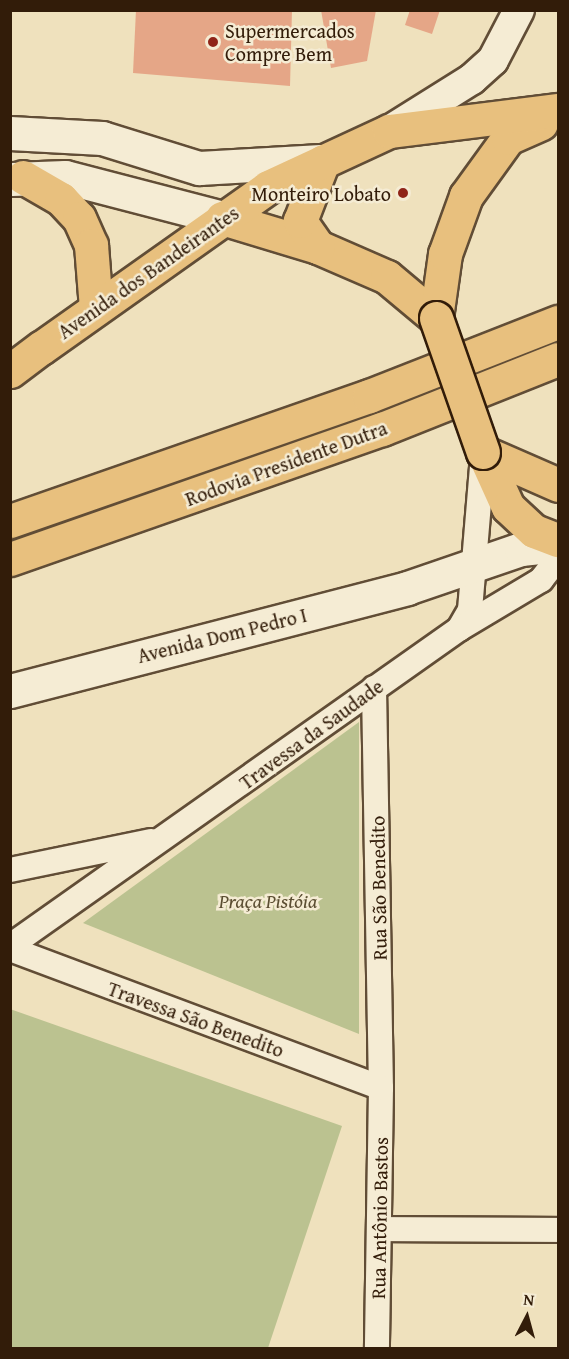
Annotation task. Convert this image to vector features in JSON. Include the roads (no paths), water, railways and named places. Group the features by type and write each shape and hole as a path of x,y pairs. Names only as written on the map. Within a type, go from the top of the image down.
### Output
{"main road":[{"name":"Avenida dos Bandeirantes","path":"10,360 41,348 268,187 323,161 389,131 558,110"},
{"path":"558,115 508,138 483,166 445,254 436,318 483,452 508,507 534,531 558,540"},
{"path":"10,133 102,138 199,168 323,161 300,221 318,247"},
{"path":"17,178 65,177 222,218 318,247 387,277 436,318"},
{"path":"17,178 79,218 91,245 96,308"},
{"name":"Rodovia Presidente Dutra","path":"10,521 357,400 558,322"},
{"path":"10,371 41,348"},
{"name":"Rodovia Presidente Dutra","path":"10,559 382,429 558,359"},
{"path":"483,452 558,485"},
{"name":"Avenida Dom Pedro I","path":"10,691 434,579 521,549 558,545"}],"street":[{"path":"389,131 472,79 493,60 519,10"},
{"path":"459,629 470,610 483,452"},
{"name":"Travessa da Saudade","path":"10,948 459,629 541,580 558,558"},
{"name":"Rua São Benedito","path":"374,688 381,1088"},
{"name":"Travessa da Saudade","path":"10,870 162,839"},
{"name":"Travessa São Benedito","path":"10,948 381,1088"},
{"name":"Rua Antônio Bastos","path":"377,1348 381,1088"},
{"path":"379,1229 558,1230"}],"place":[{"name":"Supermercados Compre Bem","path":"213,42"},
{"name":"Monteiro Lobato","path":"403,193"}],"park label":[{"name":"Praça Pistóia","path":"268,900"}]}
